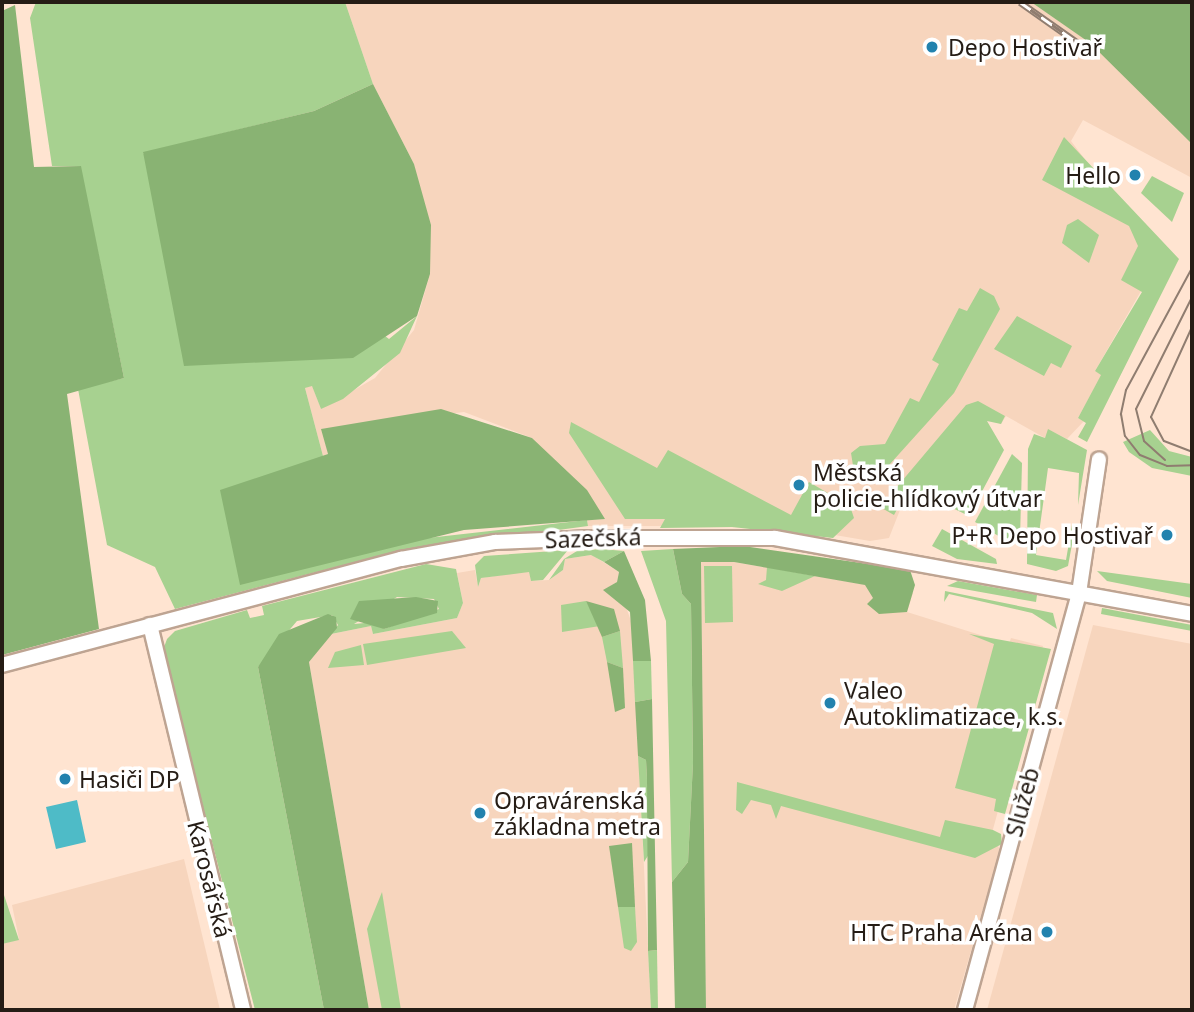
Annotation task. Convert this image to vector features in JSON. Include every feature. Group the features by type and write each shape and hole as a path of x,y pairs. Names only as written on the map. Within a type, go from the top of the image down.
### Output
{"street":[{"name":"Služeb","path":"965,1010 1079,593 1099,459"},
{"name":"Sazečská","path":"2,665 401,559 495,542 670,536 816,543 1192,614"},
{"name":"Karosářská","path":"150,625 243,1010"}],"shaded area":[{"path":"345,2 1031,2 1091,43 1192,144 1192,178 1083,120 1071,141 1160,258 1095,371 1102,374 1078,418 1084,421 1067,439 1049,430 1045,438 1006,416 1001,424 988,419 976,442 909,487 889,538 870,541 782,526 588,526 587,520 604,519 532,438 464,412 322,429 328,454 323,456 305,388 312,385 321,409 375,378 414,330 430,274 414,164 373,84"},
{"name":"Opravárenská základna metra","path":"592,555 619,572 617,582 604,590 625,604 632,624 651,1010 369,1010 309,662 331,634 371,626 373,634 457,618 463,603 457,573 475,570 478,587 481,578 529,571 531,581 549,580 563,570 565,559"},
{"path":"701,562 734,562 913,593 907,612 1009,644 1011,638 1043,646 992,833 1000,850 954,1010 706,1010"},
{"path":"1093,625 1192,644 1192,1010 987,1010"},
{"path":"184,859 220,1010 2,1010 2,944 19,939 12,905"}],"green space":[{"path":"36,2 345,2 373,84 314,111 143,153 389,339 417,316 400,353 343,399 321,409 312,386 305,388 323,456 419,539 587,520 588,526 389,553 175,609 155,567 107,545 78,389 124,378 80,166 52,166 30,18"},
{"path":"1031,2 1192,2 1192,144 1090,43"},
{"path":"15,5 34,167 81,166 124,378 67,394 99,629 2,655 2,11"},
{"path":"373,84 414,164 431,225 430,274 417,316 353,358 184,366 143,152 314,111"},
{"path":"1064,137 1179,259 1087,442 1078,437 1086,423 1078,418 1101,375 1095,371 1142,292 1121,280 1138,246 1129,226 1042,180"},
{"path":"1152,176 1184,193 1172,222 1141,193"},
{"path":"1078,219 1099,235 1089,263 1062,243 1067,225"},
{"path":"980,288 994,296 1000,309 954,393 881,474 870,481 855,478 851,453 860,446 885,444 910,398 919,402 939,364 932,360 959,308 967,311"},
{"path":"1017,316 1072,346 1061,368 1051,363 1044,376 994,349"},
{"path":"978,401 1005,416 1001,424 987,421 1004,450 969,516 909,487 894,515 880,507 966,405"},
{"path":"441,409 532,438 587,490 605,519 464,530 240,585 220,490 328,454 321,429"},
{"path":"571,422 657,468 668,450 791,515 809,482 850,506 854,518 833,538 732,527 660,528 665,519 625,519 569,433"},
{"path":"1048,429 1087,450 1078,505 1079,473 1048,468 1036,555 1066,560 1072,525 1075,528 1068,566 1056,571 1027,564 1028,449 1034,434 1045,438"},
{"path":"1150,430 1169,451 1192,457 1192,476 1152,468 1129,452 1123,442"},
{"path":"1012,454 1022,463 1020,538 1012,544 975,522"},
{"path":"942,529 996,559 997,564 957,559 932,546"},
{"path":"743,546 910,570 915,585 907,612 879,614 867,604 873,598 865,585 734,562 701,562 706,1010 675,1010 672,882 688,862 693,763 691,604 682,594 673,549"},
{"path":"673,549 682,594 691,604 693,763 688,862 672,882 666,621 641,551"},
{"path":"568,550 543,580 531,581 529,572 481,578 478,587 475,565 484,556"},
{"path":"577,551 624,551 604,562 591,555 565,559 563,570 549,580 564,559"},
{"path":"624,551 645,600 651,661 633,661 630,612 603,590 617,582 619,572 604,562"},
{"path":"426,564 456,569 463,603 457,618 373,634 371,626 331,634 338,625 332,615 297,621 258,667 324,1010 255,1010 163,650 167,639 175,631 247,610 250,618 264,615 262,606","holes":["397,597 434,599 439,609 384,629 375,622 354,624"]},
{"path":"704,566 732,566 733,622 705,623"},
{"path":"767,567 815,576 782,591 758,584 766,580"},
{"path":"1097,571 1192,584 1192,598 1107,581"},
{"path":"958,581 1037,595 1036,602 947,586"},
{"path":"945,591 1053,613 1057,629 1032,613 949,594 944,602"},
{"path":"416,597 438,601 437,613 384,629 350,619 359,601"},
{"path":"586,601 600,626 562,632 561,605"},
{"path":"586,601 614,609 620,631 602,637"},
{"path":"1102,608 1192,625 1192,631 1101,614"},
{"path":"328,614 336,617 337,628 309,662 369,1010 324,1010 258,667 279,634"},
{"path":"452,631 466,648 367,665 363,644"},
{"path":"620,631 623,668 607,662 602,637"},
{"path":"969,634 1051,649 1005,814 994,811 996,799 955,788 994,644"},
{"path":"361,645 364,665 328,668 335,652"},
{"path":"633,661 651,661 652,699 635,702"},
{"path":"607,662 623,668 625,708 615,712"},
{"path":"652,699 657,950 648,951 647,779 646,760 638,756 635,702"},
{"path":"638,756 646,760 651,851 644,862"},
{"path":"737,782 940,837 945,820 993,830 1001,834 1002,844 975,858 781,806 776,819 771,805 751,800 742,814 736,810"},
{"path":"632,843 635,907 618,907 609,846"},
{"path":"2,889 19,940 2,944"},
{"path":"382,892 401,1010 382,1010 367,929"},
{"path":"618,907 635,907 637,942 631,951 624,948"},
{"path":"657,950 658,1010 651,1010 648,951"}],"water":[{"path":"77,800 86,842 56,849 46,807"}],"tram line":[{"path":"1192,268 1126,390 1121,414 1125,436 1140,455 1167,466 1192,465"},
{"path":"1165,460 1144,441 1136,409 1192,297"},
{"path":"1192,327 1151,417 1164,441 1192,452"}],"railway":[{"path":"1020,2 1081,45"}],"place":[{"name":"Depo Hostivař","path":"932,47"},
{"name":"Hello","path":"1135,175"},
{"name":"Městská policie-hlídkový útvar","path":"799,485"},
{"name":"P+R Depo Hostivař","path":"1167,535"},
{"name":"Valeo Autoklimatizace, k.s.","path":"830,703"},
{"name":"Hasiči DP","path":"65,779"},
{"name":"Opravárenská základna metra","path":"480,813"},
{"name":"HTC Praha Aréna","path":"1047,932"}]}
